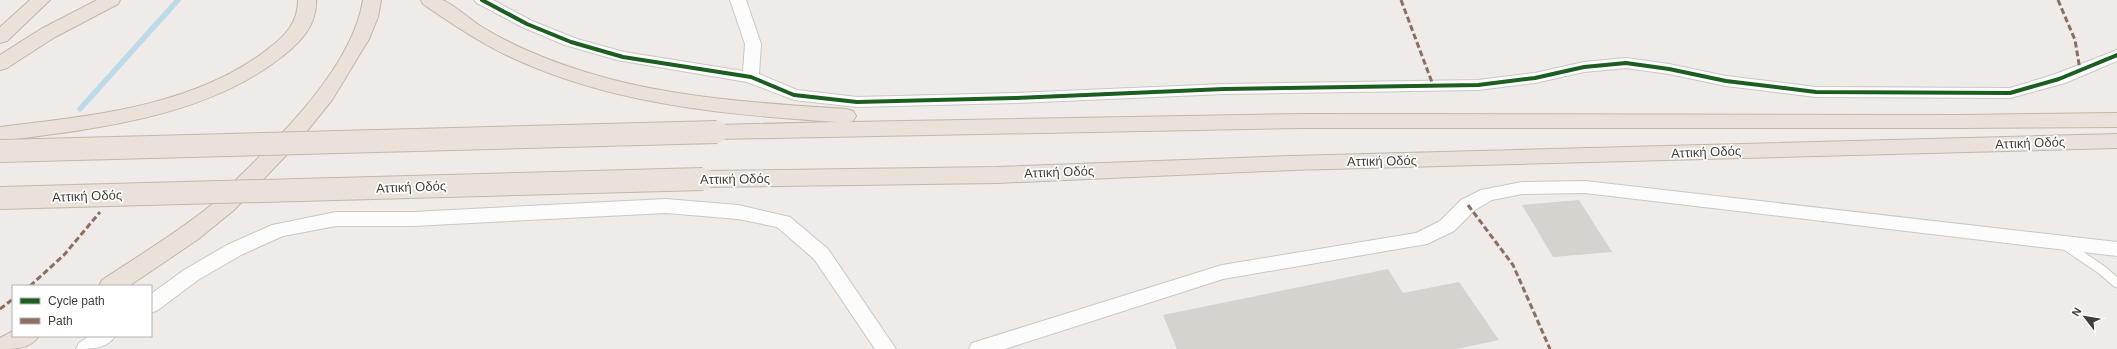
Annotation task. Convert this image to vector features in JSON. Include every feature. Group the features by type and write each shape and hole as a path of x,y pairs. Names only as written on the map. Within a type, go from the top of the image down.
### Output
{"highway":[{"path":"0,37 41,0"},
{"path":"0,64 48,33 112,0"},
{"path":"0,134 71,124 141,110 185,98 230,80 269,60 290,40 303,23 307,14 307,0"},
{"path":"113,285 159,255 214,214 266,165 310,116 339,75 361,37 371,10 372,0"},
{"path":"430,0 447,14 483,36 523,55 569,73 621,88 711,105 861,117 926,126"},
{"name":"Αττική Οδός","path":"0,151 926,126 1208,121 1507,120 1880,123 2117,120"},
{"name":"Αττική Οδός","path":"0,198 703,179 997,175 1291,163 2117,141"},
{"path":"2,349 24,337"}],"street":[{"path":"482,0 527,24 571,42 624,57 750,77 794,95 857,102 1015,98 1224,89 1478,85 1535,78 1584,67 1626,64 1669,69 1726,80 1816,92 2010,93 2059,79 2117,55"},
{"path":"738,0 753,44 750,77"},
{"path":"979,349 1222,272 1420,239 1447,226 1468,205 1487,195 1522,188 1585,187 2117,249"},
{"path":"152,304 191,275 234,250 279,230 336,219 413,219 666,206 738,212 783,222 821,254 886,349"},
{"path":"86,349 104,337"}],"lane":[{"path":"2061,242 2102,270 2117,283"}],"building":[{"path":"1579,200 1612,252 1553,257 1522,205"},
{"path":"1388,269 1403,293 1459,282 1499,340 1457,349 1177,349 1163,315"}],"waterway":[{"path":"80,109 178,0"}],"marked path":[{"path":"1401,0 1433,85"},
{"path":"2058,0 2075,40 2080,70"},
{"path":"1468,205 1513,265 1550,349"},
{"path":"31,285 64,255 100,212"},
{"path":"0,309 12,300"}],"cycle path":[{"path":"482,0 527,24 571,42 623,57 751,77 794,95 857,102 1015,98 1224,89 1478,85 1535,78 1584,67 1626,63 1669,69 1726,81 1816,92 2010,93 2059,79 2117,55"}]}
